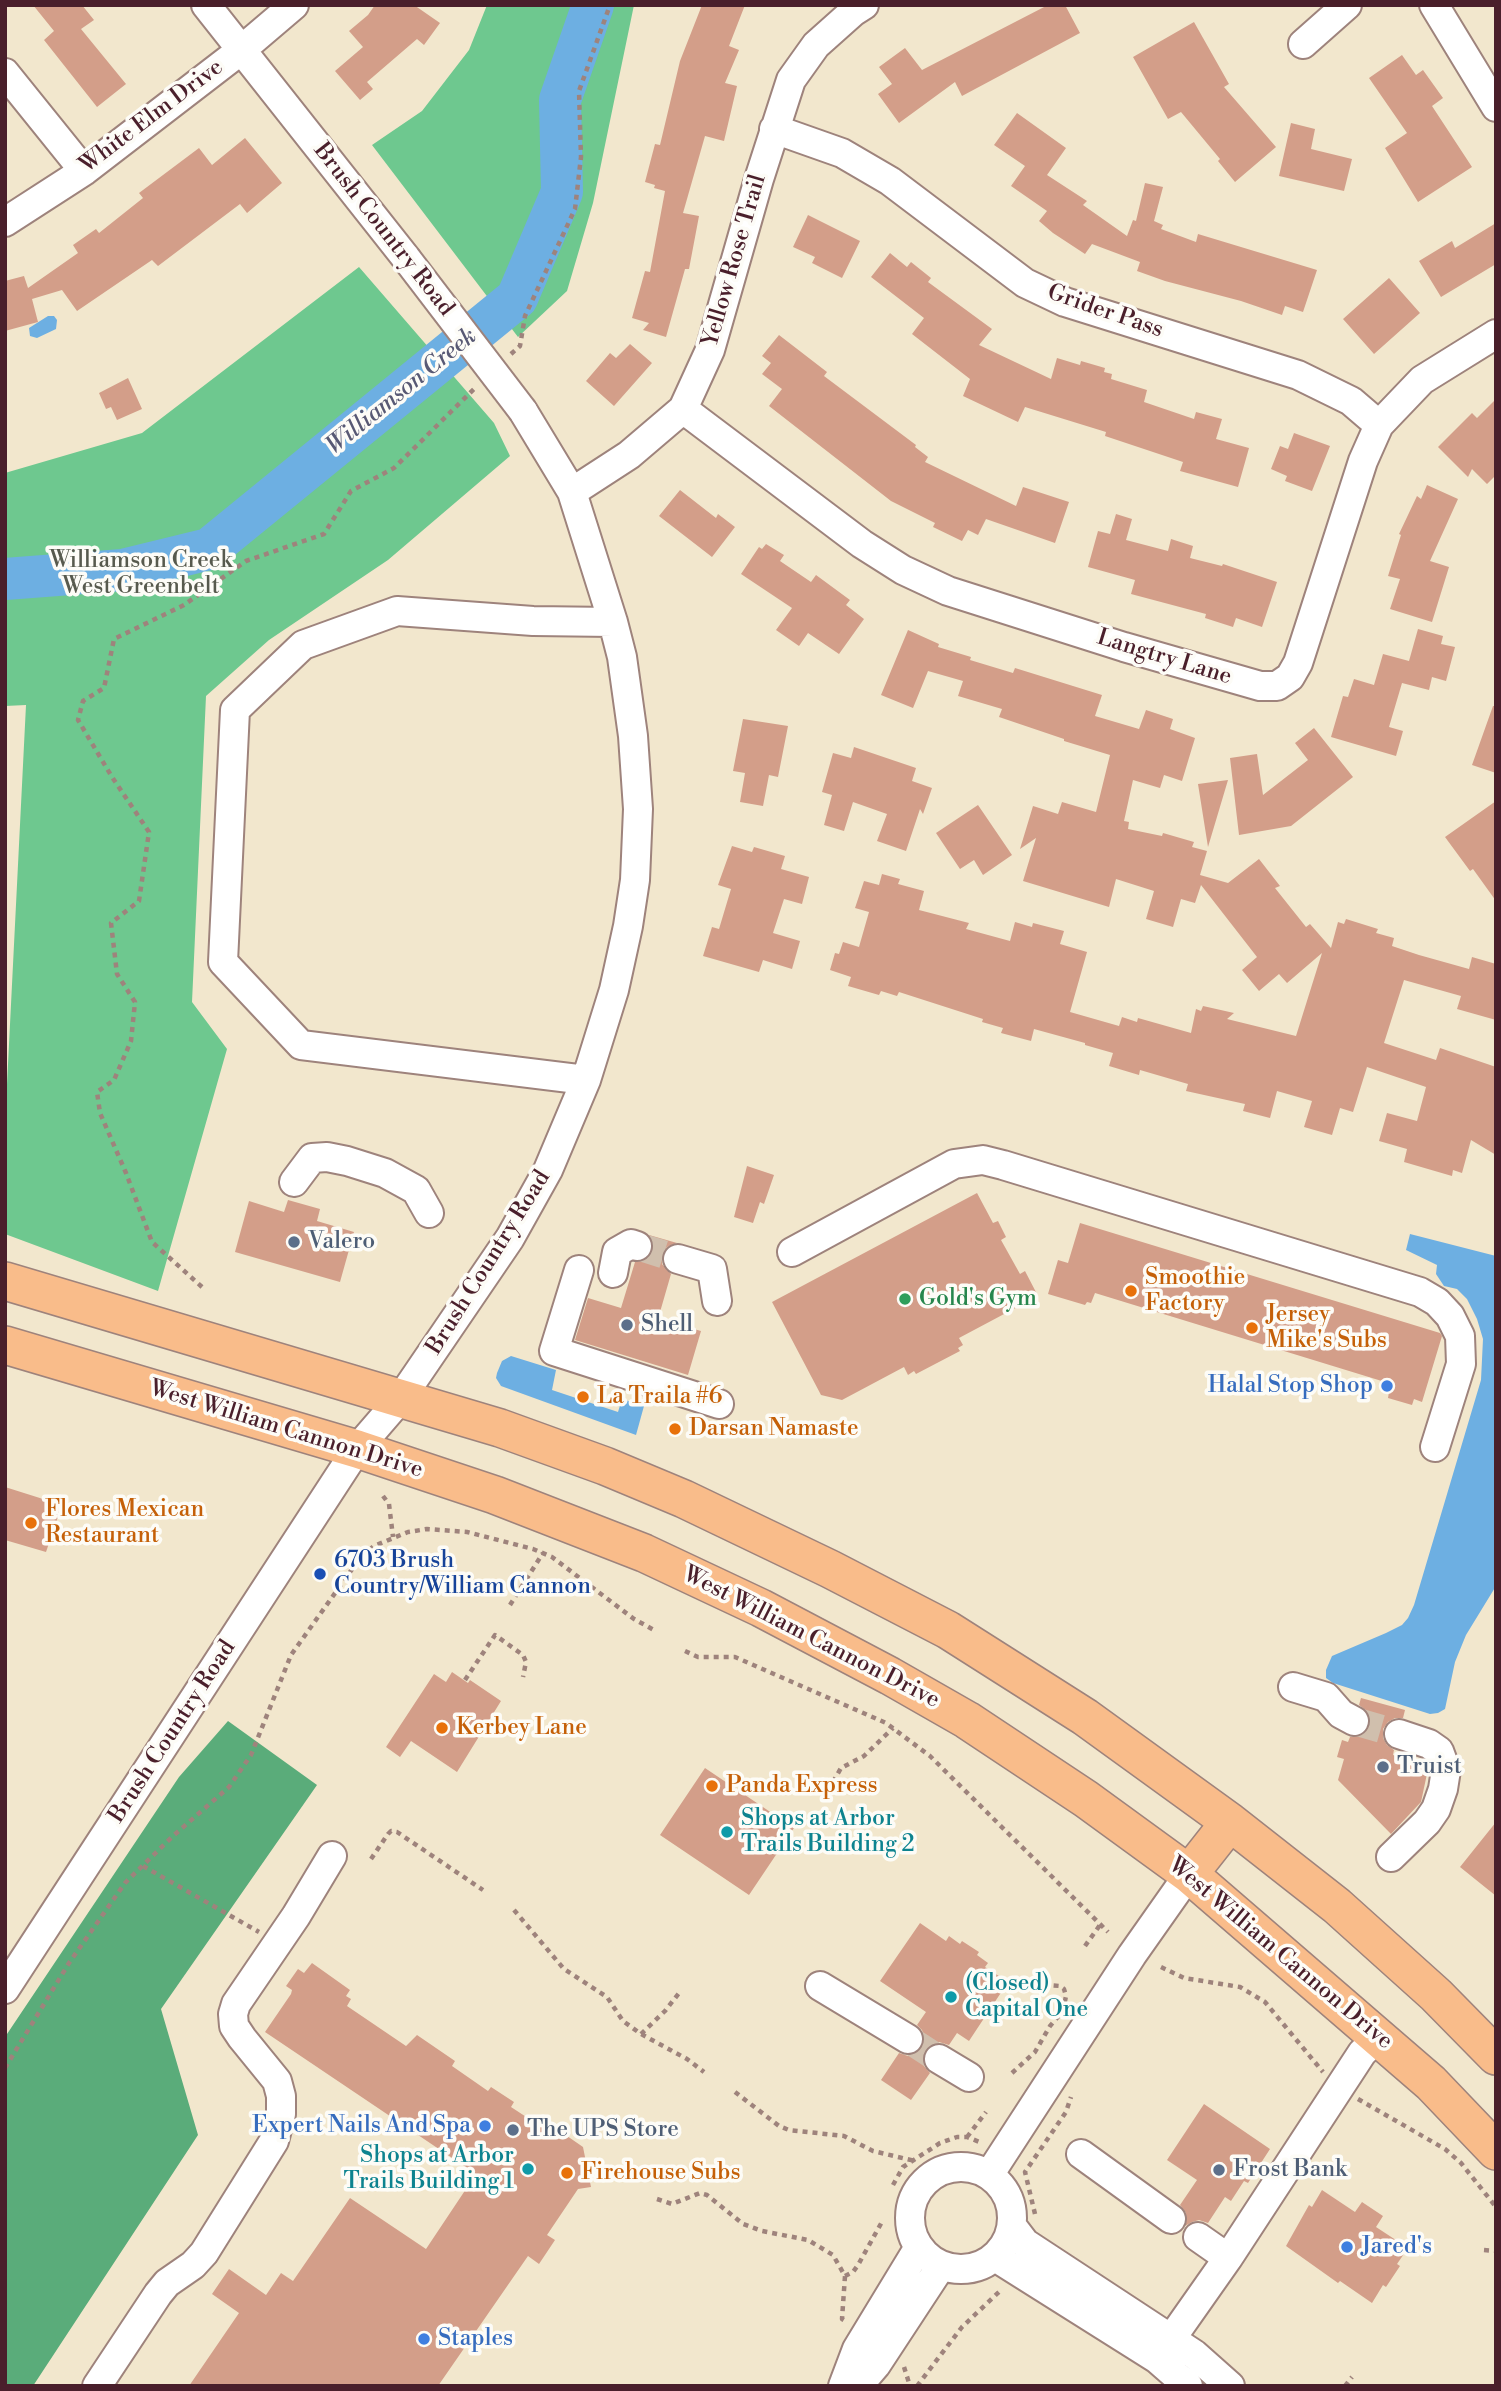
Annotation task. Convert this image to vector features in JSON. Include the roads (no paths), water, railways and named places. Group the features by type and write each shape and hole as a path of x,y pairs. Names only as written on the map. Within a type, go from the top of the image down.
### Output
{"main road":[{"path":"5,1280 500,1428 605,1466 712,1511 830,1569 959,1637 1085,1717 1230,1822 1337,1906 1436,1995 1496,2056"},
{"name":"West William Cannon Drive","path":"5,1345 357,1449 495,1495 619,1543 761,1608 890,1676 967,1720 1086,1799 1189,1874 1431,2083 1496,2151"},
{"path":"1189,1874 1230,1822"},
{"path":"1459,2112 1496,2134"}],"street":[{"name":"Brush Country Road","path":"5,1989 357,1449 401,1398 517,1226 548,1170 586,1080 614,990 635,880 638,809 633,736 622,657 572,492 523,411 206,5"},
{"name":"White Elm Drive","path":"5,222 84,171 240,51 294,5"},
{"name":"Yellow Rose Trail","path":"572,492 629,455 682,409 710,350 774,129 791,80 816,45 864,5"},
{"path":"1303,44 1347,5"},
{"path":"1434,5 1496,107"},
{"path":"5,73 84,171"},
{"name":"Grider Pass","path":"774,129 842,153 890,181 1025,283 1065,302 1298,375 1351,401 1379,425"},
{"name":"Langtry Lane","path":"682,409 862,544 903,570 948,591 1260,686 1277,686 1290,677 1298,663 1351,498 1379,425 1422,380 1496,334"},
{"path":"586,1080 301,1045 223,962 235,710 303,645 397,611 533,621 613,622"},
{"path":"294,1182 312,1158 337,1159 385,1173 416,1190 429,1213"},
{"path":"792,1252 954,1164 983,1160 1003,1165 1420,1292 1437,1302 1450,1316 1460,1336 1461,1364 1435,1447"},
{"path":"613,1273 617,1252 631,1244 637,1246"},
{"path":"678,1259 712,1269 717,1301"},
{"path":"579,1270 554,1351 719,1404"},
{"path":"1293,1687 1326,1697 1341,1714 1354,1721"},
{"path":"1391,1857 1427,1822 1436,1809 1446,1770 1439,1751 1429,1744 1399,1734"},
{"path":"97,2386 158,2294 167,2283 204,2253 274,2141 281,2114 281,2096 277,2081 234,2026 233,2014 236,2004 332,1856"},
{"path":"989,2175 1132,1955 1189,1874"},
{"path":"820,1986 908,2039"},
{"path":"1164,2349 1228,2258 1362,2053 1378,2036"},
{"path":"939,2059 969,2077"},
{"path":"1082,2154 1171,2219"},
{"path":"962,2167 989,2175 1006,2192 1011,2203 1012,2226 1009,2238 995,2257 975,2268 964,2270 941,2266 929,2258 912,2234 910,2220 916,2193 925,2182 949,2168 962,2167"},
{"path":"1012,2226 1030,2246 1164,2349 1188,2386"},
{"path":"1198,2237 1228,2258"},
{"path":"843,2386 857,2349 919,2247"},
{"path":"995,2257 1164,2349 1194,2354 1230,2386"},
{"path":"858,2386 876,2365 941,2266"}],"water":[{"path":"48,316 54,316 57,320 56,329 37,338 30,336 29,328"},
{"path":"1410,1234 1496,1256 1496,1586 1466,1635 1455,1662 1445,1709 1430,1714 1333,1683 1326,1678 1326,1670 1332,1656 1402,1625 1408,1618 1481,1380 1483,1339 1477,1319 1467,1299 1457,1289 1444,1286 1436,1274 1437,1265 1406,1250"},
{"path":"511,1356 556,1370 552,1390 618,1412 622,1399 644,1406 636,1435 501,1386 496,1378 497,1373 502,1361"}],"waterway":[{"name":"Williamson Creek","path":"5,579 123,570 209,549 517,298 562,192 560,100 593,5"}],"tunnel":[{"path":"637,1246 678,1259"},
{"path":"1354,1721 1399,1734"},
{"path":"908,2039 939,2059"}],"place":[{"name":"Valero","path":"294,1242"},
{"name":"Smoothie Factory","path":"1131,1291"},
{"name":"Gold's Gym","path":"905,1299"},
{"name":"Shell","path":"627,1325"},
{"name":"Jersey Mike's Subs","path":"1252,1328"},
{"name":"Halal Stop Shop","path":"1387,1386"},
{"name":"La Traila #6","path":"583,1397"},
{"name":"Darsan Namaste","path":"675,1429"},
{"name":"Flores Mexican Restaurant","path":"31,1523"},
{"name":"6703 Brush Country/William Cannon","path":"320,1574"},
{"name":"Kerbey Lane","path":"442,1728"},
{"name":"Truist","path":"1383,1767"},
{"name":"Panda Express","path":"712,1786"},
{"name":"Shops at Arbor Trails Building 2","path":"727,1832"},
{"name":"(Closed) Capital One","path":"951,1997"},
{"name":"Expert Nails And Spa","path":"485,2126"},
{"name":"The UPS Store","path":"513,2130"},
{"name":"Shops at Arbor Trails Building 1","path":"528,2169"},
{"name":"Frost Bank","path":"1219,2170"},
{"name":"Firehouse Subs","path":"567,2173"},
{"name":"Jared's","path":"1347,2247"},
{"name":"Staples","path":"424,2339"}],"park label":[{"name":"Williamson Creek West Greenbelt","path":"141,574"}]}
